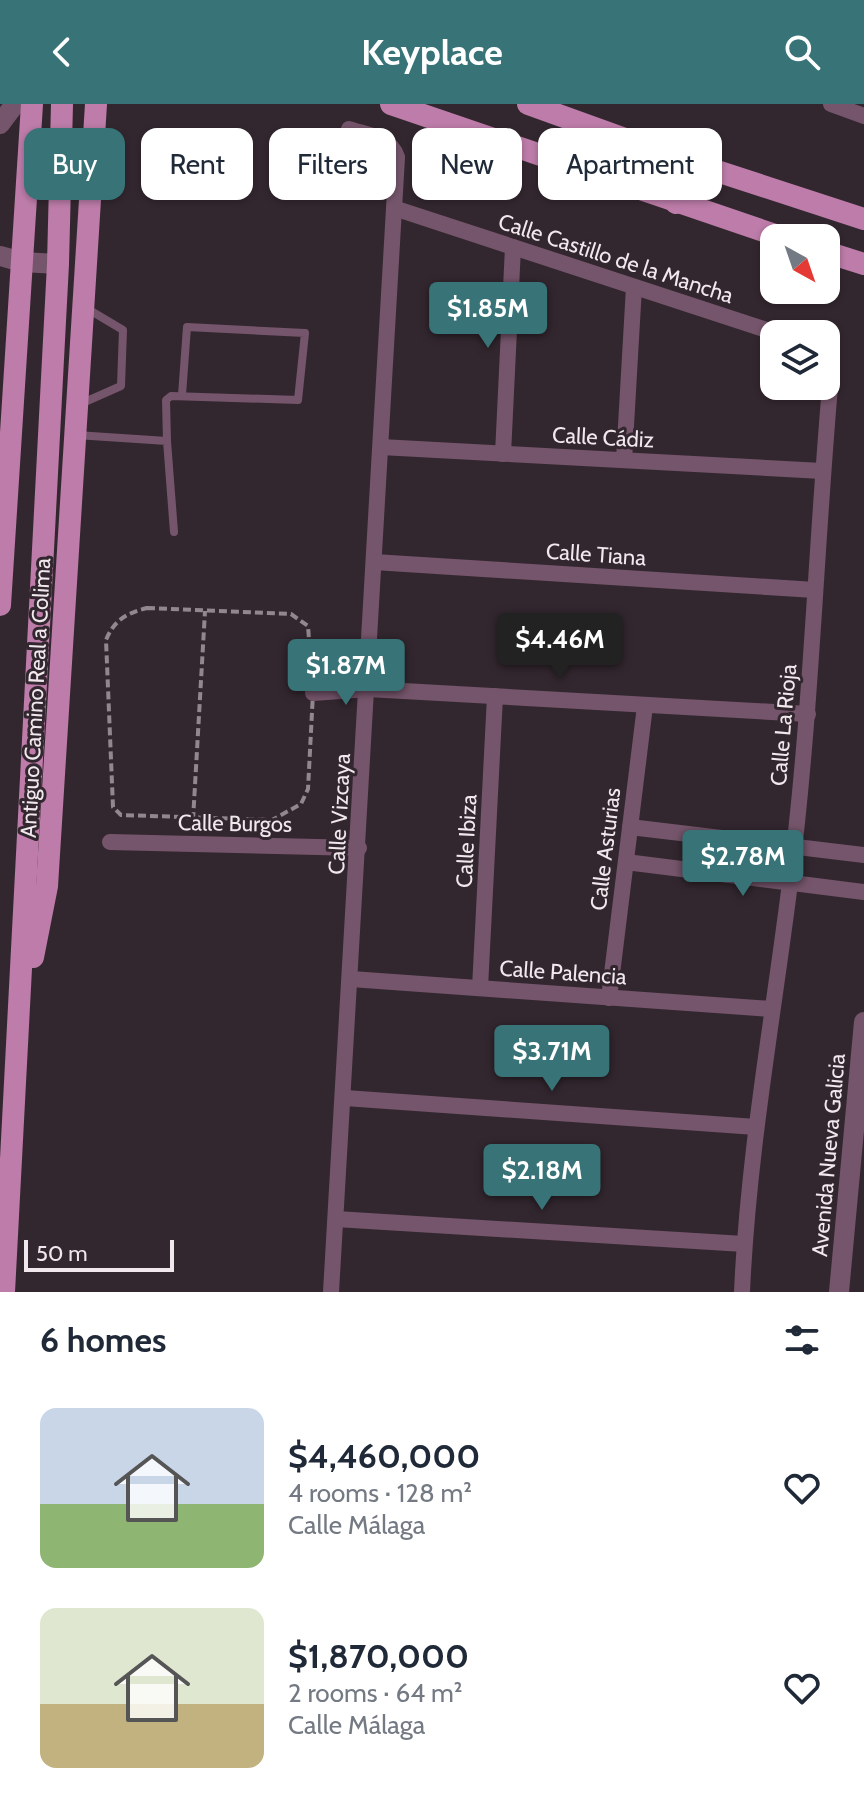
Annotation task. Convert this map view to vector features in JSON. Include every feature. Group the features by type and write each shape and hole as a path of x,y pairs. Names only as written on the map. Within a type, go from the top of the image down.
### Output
{"main road":[{"name":"Antiguo Camino Real a Colima","path":"0,605 11,259 32,104"},
{"name":"Antiguo Camino Real a Colima","path":"61,128 62,104"},
{"path":"68,128 87,104"},
{"path":"17,1036 47,886 96,104"},
{"path":"391,104 760,230"},
{"path":"528,104 595,128"},
{"path":"722,173 864,219"},
{"name":"Antiguo Camino Real a Colima","path":"4,1292 7,1080 17,1036 59,200"},
{"path":"840,256 864,264"}],"street":[{"path":"0,124 15,104"},
{"path":"831,104 864,116"},
{"name":"Calle Vizcaya","path":"396,154 396,174"},
{"name":"Calle Vizcaya","path":"331,1292 345,1098 394,200"},
{"name":"Calle Castillo de la Mancha","path":"394,208 760,328"},
{"path":"503,454 513,247"},
{"path":"11,259 58,264"},
{"path":"624,460 634,287"},
{"name":"Calle La Rioja","path":"742,1292 756,1127 790,884 808,714 829,400"},
{"name":"Calle Cádiz","path":"381,447 822,471"},
{"name":"Calle Tiana","path":"374,562 815,590"},
{"path":"313,693 368,689 808,714"},
{"name":"Calle Ibiza","path":"480,988 495,696"},
{"name":"Calle Asturias","path":"609,998 645,706"},
{"path":"630,827 864,855"},
{"name":"Calle Burgos","path":"110,842 359,848"},
{"path":"626,862 864,892"},
{"name":"Calle Palencia","path":"351,979 771,1009"},
{"name":"Avenida Nueva Galicia","path":"839,1292 864,1022"},
{"path":"345,1098 756,1127"},
{"path":"336,1219 744,1244"}],"lane":[{"path":"77,405 121,386 123,330 83,306"},
{"path":"174,532 166,400 182,395 298,400 305,333 187,327 182,395"},
{"path":"75,435 167,441"}],"path":[{"path":"147,608 205,611 300,617 309,633 313,693 308,789 301,804 272,820 193,820 121,815 113,807 106,640 111,628 129,613 147,608"},
{"path":"193,820 205,611"}]}
